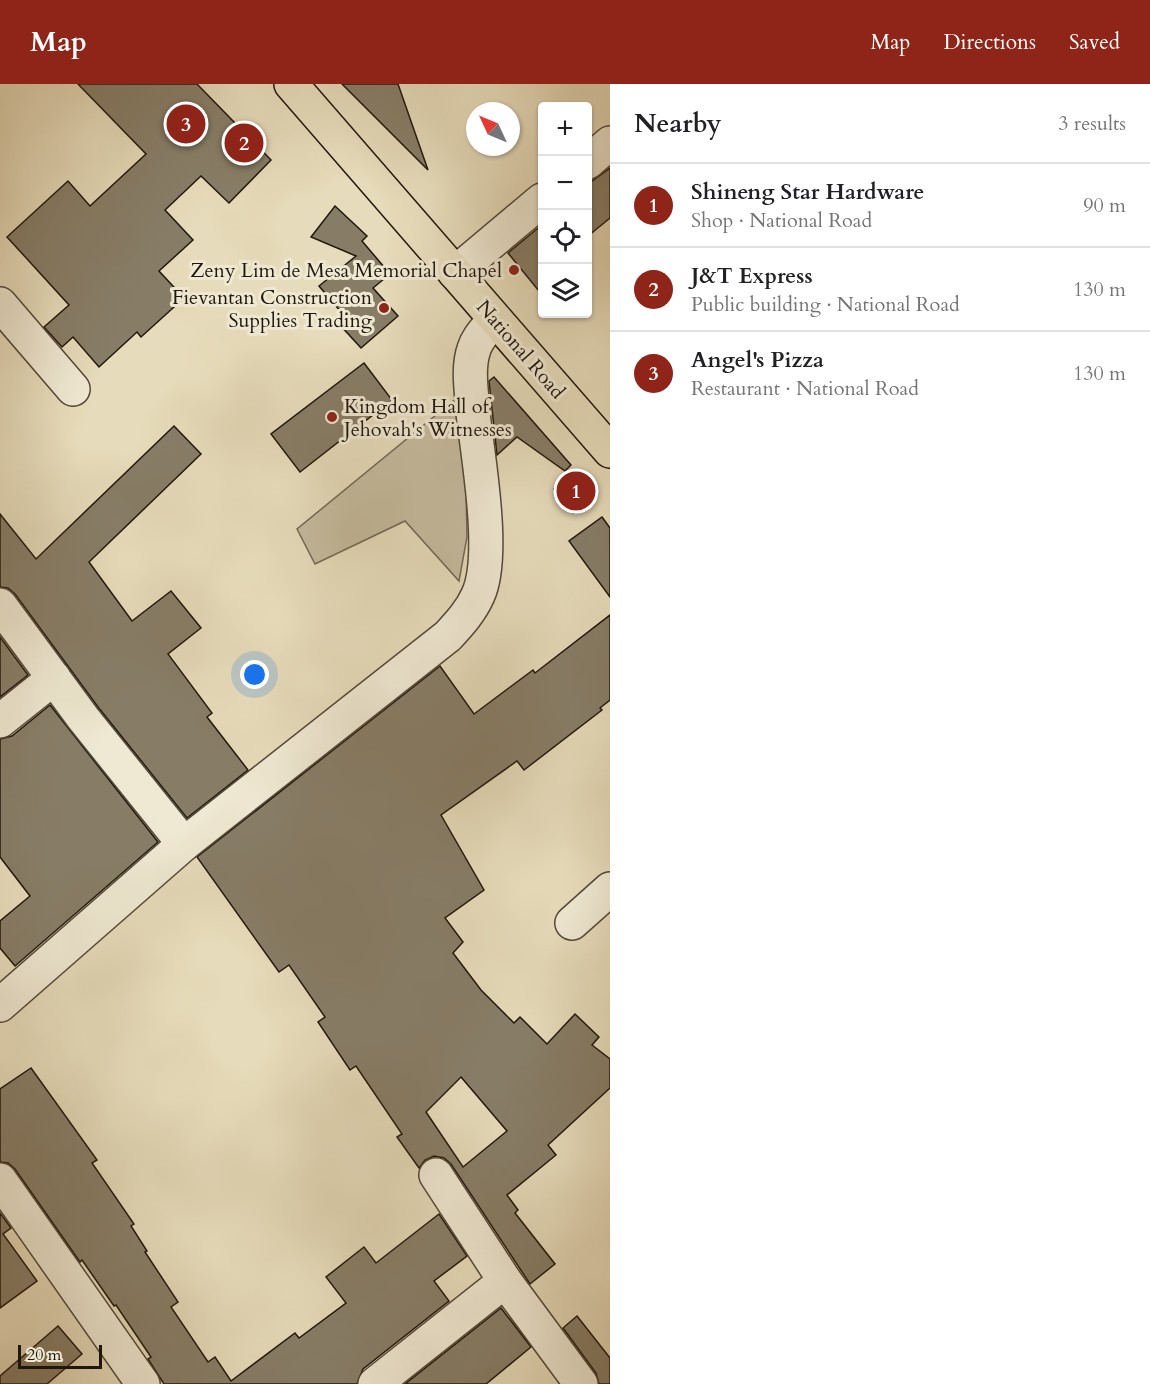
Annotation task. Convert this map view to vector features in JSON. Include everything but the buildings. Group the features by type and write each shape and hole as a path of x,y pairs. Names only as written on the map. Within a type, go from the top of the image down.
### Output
{"highway":[{"name":"National Road","path":"291,84 610,451"}],"street":[{"path":"592,159 610,143"},
{"path":"455,273 538,204"},
{"path":"0,304 73,388"},
{"path":"0,1005 184,843 448,636 468,614 479,594 485,570 486,539 471,391 471,360 474,348 494,319"},
{"path":"0,605 54,678 184,843"},
{"path":"0,721 54,678"},
{"path":"572,924 610,889"},
{"path":"436,1175 505,1281 581,1384"},
{"path":"0,1179 143,1384"},
{"path":"375,1384 505,1281"}],"shaded area":[{"path":"464,392 467,537 459,581 405,521 315,564 297,529"}],"place":[{"name":"Angel's Pizza","path":"186,124"},
{"name":"J&T Express","path":"244,143"},
{"name":"Zeny Lim de Mesa Memorial Chapel","path":"514,270"},
{"name":"Fievantan Construction Supplies Trading","path":"384,308"},
{"name":"Kingdom Hall of Jehovah's Witnesses","path":"332,417"},
{"name":"Shineng Star Hardware","path":"576,491"}]}
